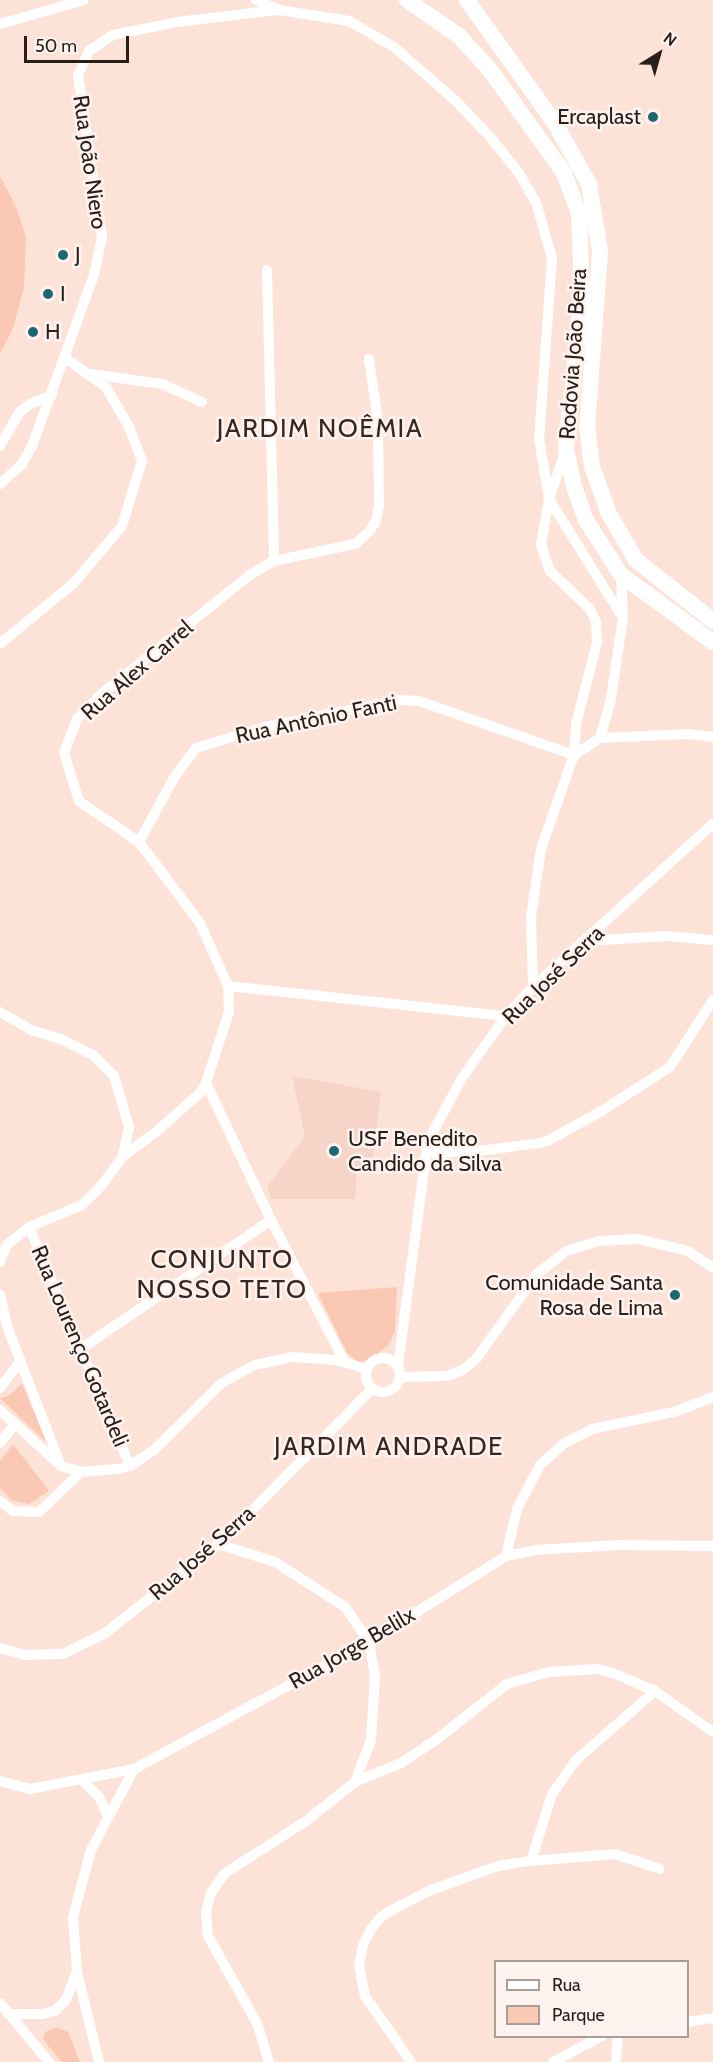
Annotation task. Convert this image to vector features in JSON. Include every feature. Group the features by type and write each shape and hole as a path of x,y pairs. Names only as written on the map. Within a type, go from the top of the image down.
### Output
{"main road":[{"name":"Rodovia João Beira","path":"407,0 459,36 490,70 564,173 573,192 579,214 582,293 566,449 574,486 586,520 621,575 713,642"},
{"name":"Rodovia João Beira","path":"467,0 556,125 589,184 600,251 587,426 592,467 609,514 636,560 713,621"}],"street":[{"path":"0,24 84,0"},
{"path":"256,0 279,10 349,21 394,47 458,102 519,173 536,202 552,258 539,439 549,499 623,618"},
{"name":"Rua João Niero","path":"0,484 22,464 52,395 94,275 102,236 78,75 89,51 113,35 177,22 279,10"},
{"path":"267,270 274,561"},
{"path":"0,644 74,583 122,526 142,461 130,429 106,387 65,358"},
{"name":"Rua Alex Carrel","path":"0,1262 7,1245 29,1227 82,1205 102,1185 123,1156 156,1132 200,1092 206,1083 229,1012 228,986 200,923 139,842 79,801 64,753 77,719 98,697 251,574 274,561 355,544 369,532 376,521 379,506 378,421 369,359"},
{"path":"87,373 162,384 202,402"},
{"path":"0,446 20,412 30,404 52,395"},
{"path":"533,987 531,918 542,849 574,755 576,724 597,642 596,621 589,608 550,571 541,545 549,499 566,449"},
{"path":"600,738 610,704 623,618 621,575"},
{"name":"Rua Antônio Fanti","path":"139,842 180,767 196,748 265,728 399,700 418,701 574,755"},
{"path":"574,755 600,738 688,734 713,737"},
{"name":"Rua José Serra","path":"398,1365 428,1141 462,1078 507,1016 533,987 713,824"},
{"path":"586,941 667,936 713,940"},
{"path":"228,986 507,1016"},
{"path":"427,1153 479,1151 549,1140 600,1112 670,1067 713,1000"},
{"path":"0,1012 31,1030 61,1039 93,1055 114,1076 129,1126 123,1156"},
{"path":"206,1083 271,1221 345,1363"},
{"path":"82,1348 271,1221"},
{"name":"Rua Lourenço Gotardeli","path":"29,1227 130,1466"},
{"path":"400,1377 447,1376 463,1370 476,1359 537,1274 566,1251 599,1241 638,1239 688,1251 713,1268"},
{"path":"0,1295 20,1361 61,1466"},
{"path":"0,1410 61,1466 81,1472 130,1466 154,1450 222,1383 255,1365 294,1357 345,1363 366,1369"},
{"path":"378,1358 389,1358 398,1365 400,1377 390,1391 372,1389 366,1380 366,1369 378,1358"},
{"path":"0,1388 20,1361"},
{"name":"Rua José Serra","path":"0,1648 26,1655 63,1654 105,1634 218,1544 372,1389"},
{"path":"506,1556 517,1509 540,1465 563,1444 592,1429 674,1412 713,1397"},
{"path":"0,1443 15,1424"},
{"path":"0,1501 13,1511 39,1512 81,1472"},
{"path":"218,1544 275,1562 345,1607 369,1642 375,1677 371,1740 355,1782"},
{"name":"Rua Jorge Belilx","path":"0,1781 30,1789 134,1769 369,1642 506,1556 536,1550 618,1545 713,1546"},
{"path":"269,2062 258,2025 208,1936 206,1912 210,1896 224,1874 306,1821 355,1782 401,1763 436,1740 507,1684 549,1672 597,1669 614,1673 655,1692 713,1732"},
{"path":"531,1861 552,1794 576,1760 655,1692"},
{"path":"99,2062 77,1972 73,1917 91,1850 134,1769"},
{"path":"81,1779 99,1797 108,1816"},
{"path":"411,2062 365,1996 359,1966 363,1945 371,1929 388,1912 431,1890 498,1866 615,1854 660,1869"},
{"path":"8,2014 43,2014 56,2010 66,2000 77,1972"},
{"path":"0,2003 50,2062"},
{"path":"689,2022 713,2018"},
{"path":"553,2062 600,2038"},
{"path":"616,2062 618,2038"}],"shaded area":[{"name":"USF Benedito Candido da Silva","path":"292,1076 381,1092 371,1171 357,1167 355,1199 271,1199 267,1187 305,1136"}],"green space":[{"path":"0,176 17,209 26,237 24,288 12,331 0,353"},
{"path":"397,1287 395,1331 388,1345 370,1360 359,1362 347,1353 318,1293"},
{"path":"22,1384 47,1443 0,1398 8,1396"},
{"path":"13,1444 49,1491 29,1504 11,1500 0,1487 0,1461"},
{"path":"56,2027 68,2032 80,2062 62,2062 48,2046 43,2038 45,2032"}],"place":[{"name":"Ercaplast","path":"653,117"},
{"name":"J","path":"63,255"},
{"name":"I","path":"48,294"},
{"name":"H","path":"33,332"},
{"name":"USF Benedito Candido da Silva","path":"334,1151"},
{"name":"Comunidade Santa Rosa de Lima","path":"675,1295"}],"district":[{"name":"JARDIM NOÊMIA","path":"320,429"},
{"name":"CONJUNTO NOSSO TETO","path":"222,1275"},
{"name":"JARDIM ANDRADE","path":"389,1447"}]}
